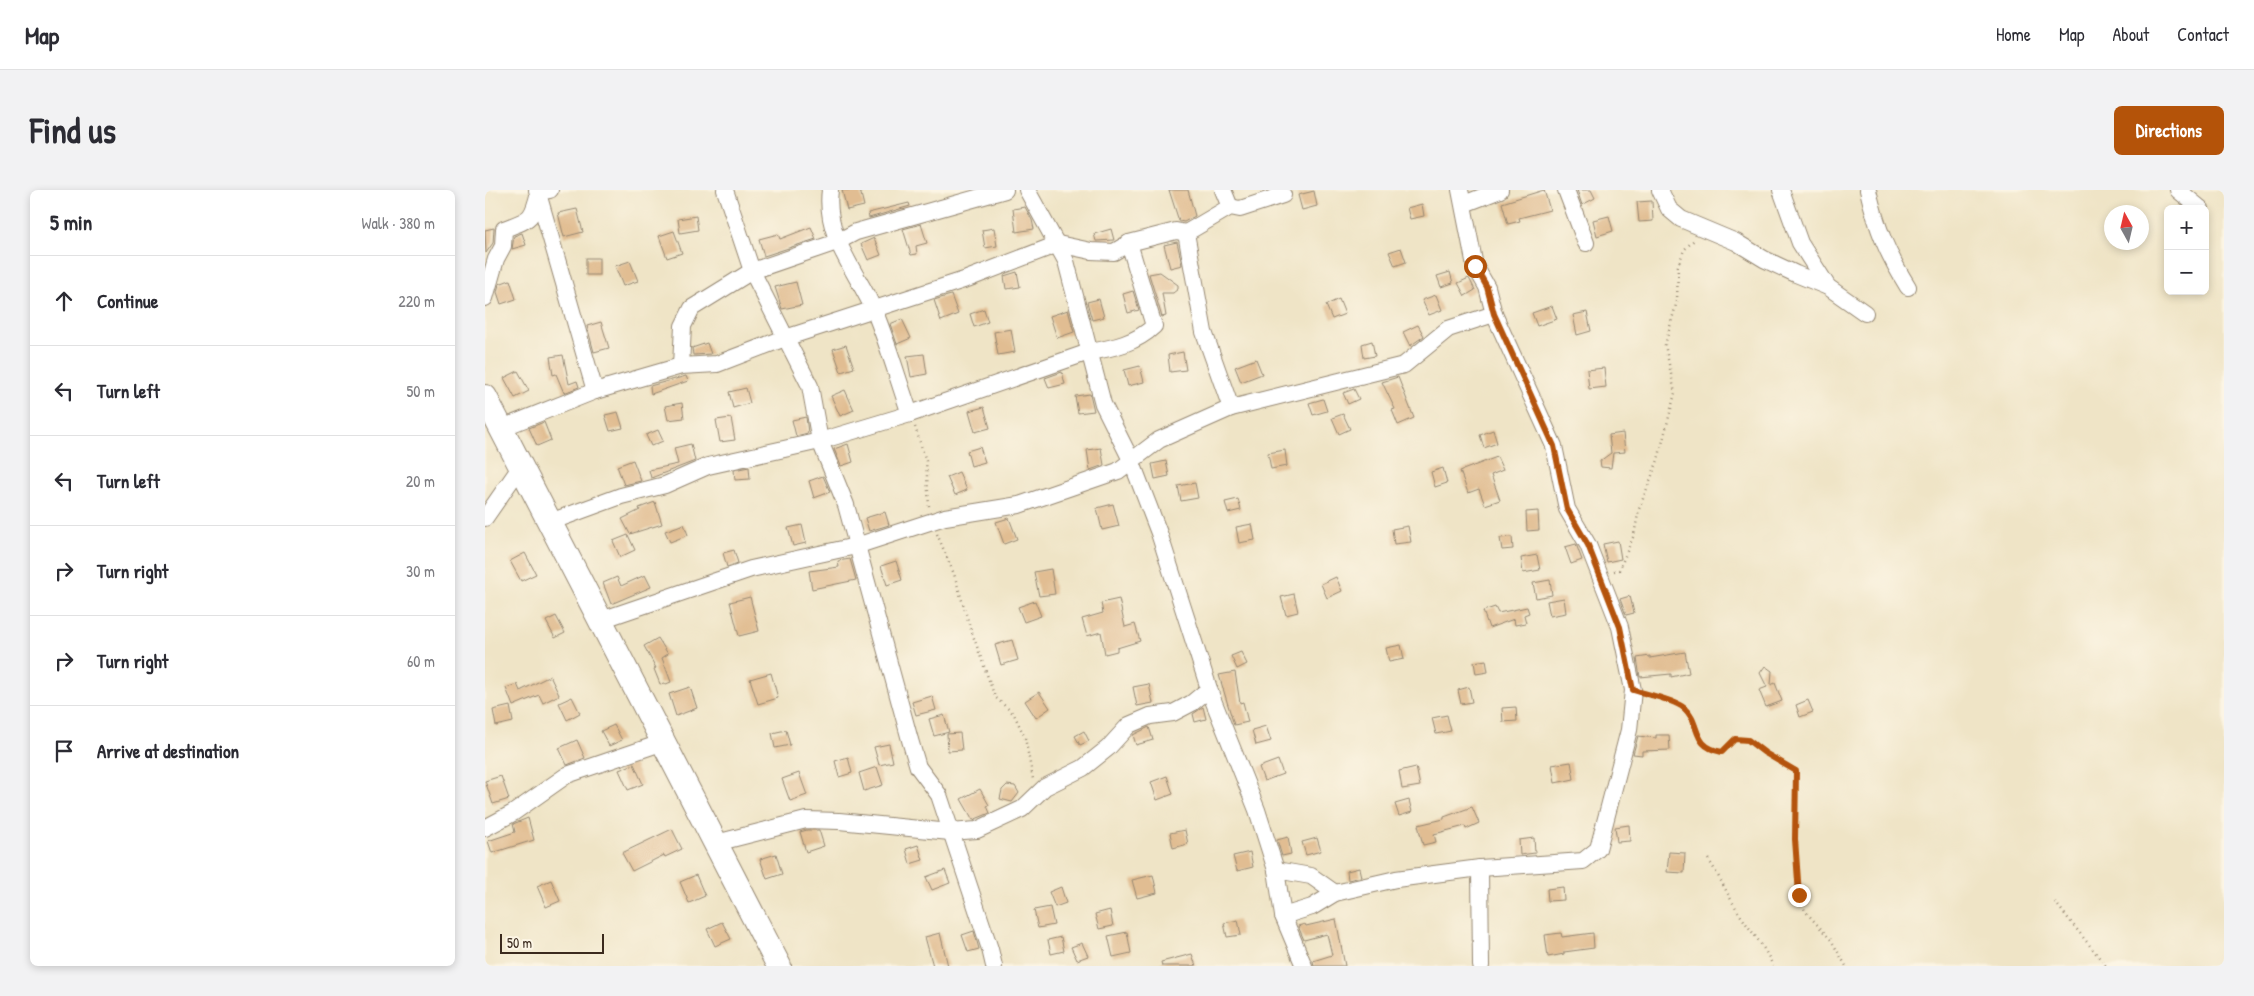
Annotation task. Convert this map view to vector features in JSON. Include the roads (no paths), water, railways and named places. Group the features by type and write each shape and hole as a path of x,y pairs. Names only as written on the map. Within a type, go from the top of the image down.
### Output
{"main road":[{"path":"485,397 779,966"}],"street":[{"path":"725,190 752,271 810,386 820,441 846,505 919,767 939,795 949,832 988,942 993,966"},
{"path":"830,190 831,215 837,242 874,310 910,414"},
{"path":"681,366 683,326 693,308 752,271 837,242 856,232 1005,190"},
{"path":"1027,190 1066,261 1103,404 1131,460 1159,533 1209,689 1257,810 1276,870 1283,916 1303,966"},
{"path":"1223,190 1230,208"},
{"path":"1283,916 1312,907 1335,893 1396,879 1480,868 1583,861 1599,849 1629,730 1633,690 1620,627 1588,545 1567,509 1554,446 1494,314 1487,287 1475,266 1462,197 1500,190"},
{"path":"1566,190 1586,243"},
{"path":"1660,190 1669,209 1681,219 1736,242 1788,270 1828,286 1865,313"},
{"path":"1781,190 1800,243 1828,286"},
{"path":"1868,190 1878,231 1889,256 1908,287"},
{"path":"2178,190 2196,205"},
{"path":"485,298 496,259 503,246 504,229 524,222 534,213 542,191"},
{"path":"542,191 595,391"},
{"path":"501,428 595,391 681,366 717,364 785,338 967,279 1058,244 1091,251 1114,252 1129,243 1176,231 1186,233 1230,208 1240,209 1283,195"},
{"path":"1186,233 1204,332 1231,408"},
{"path":"550,522 621,496 665,485 709,466 820,441 910,414 1089,352 1121,346 1142,337 1154,326 1129,243"},
{"path":"601,620 751,569 856,546 945,517 1019,505 1117,471 1159,440 1231,408 1404,365 1448,329 1494,314"},
{"path":"485,518 521,466"},
{"path":"716,843 806,820 839,820 949,832 977,830 1022,809 1045,787 1083,768 1108,748 1129,725 1150,716 1173,713 1192,704 1209,689"},
{"path":"485,828 513,813 567,775 664,742"},
{"path":"1480,868 1481,966"},
{"path":"1276,870 1311,876 1335,893"}]}
